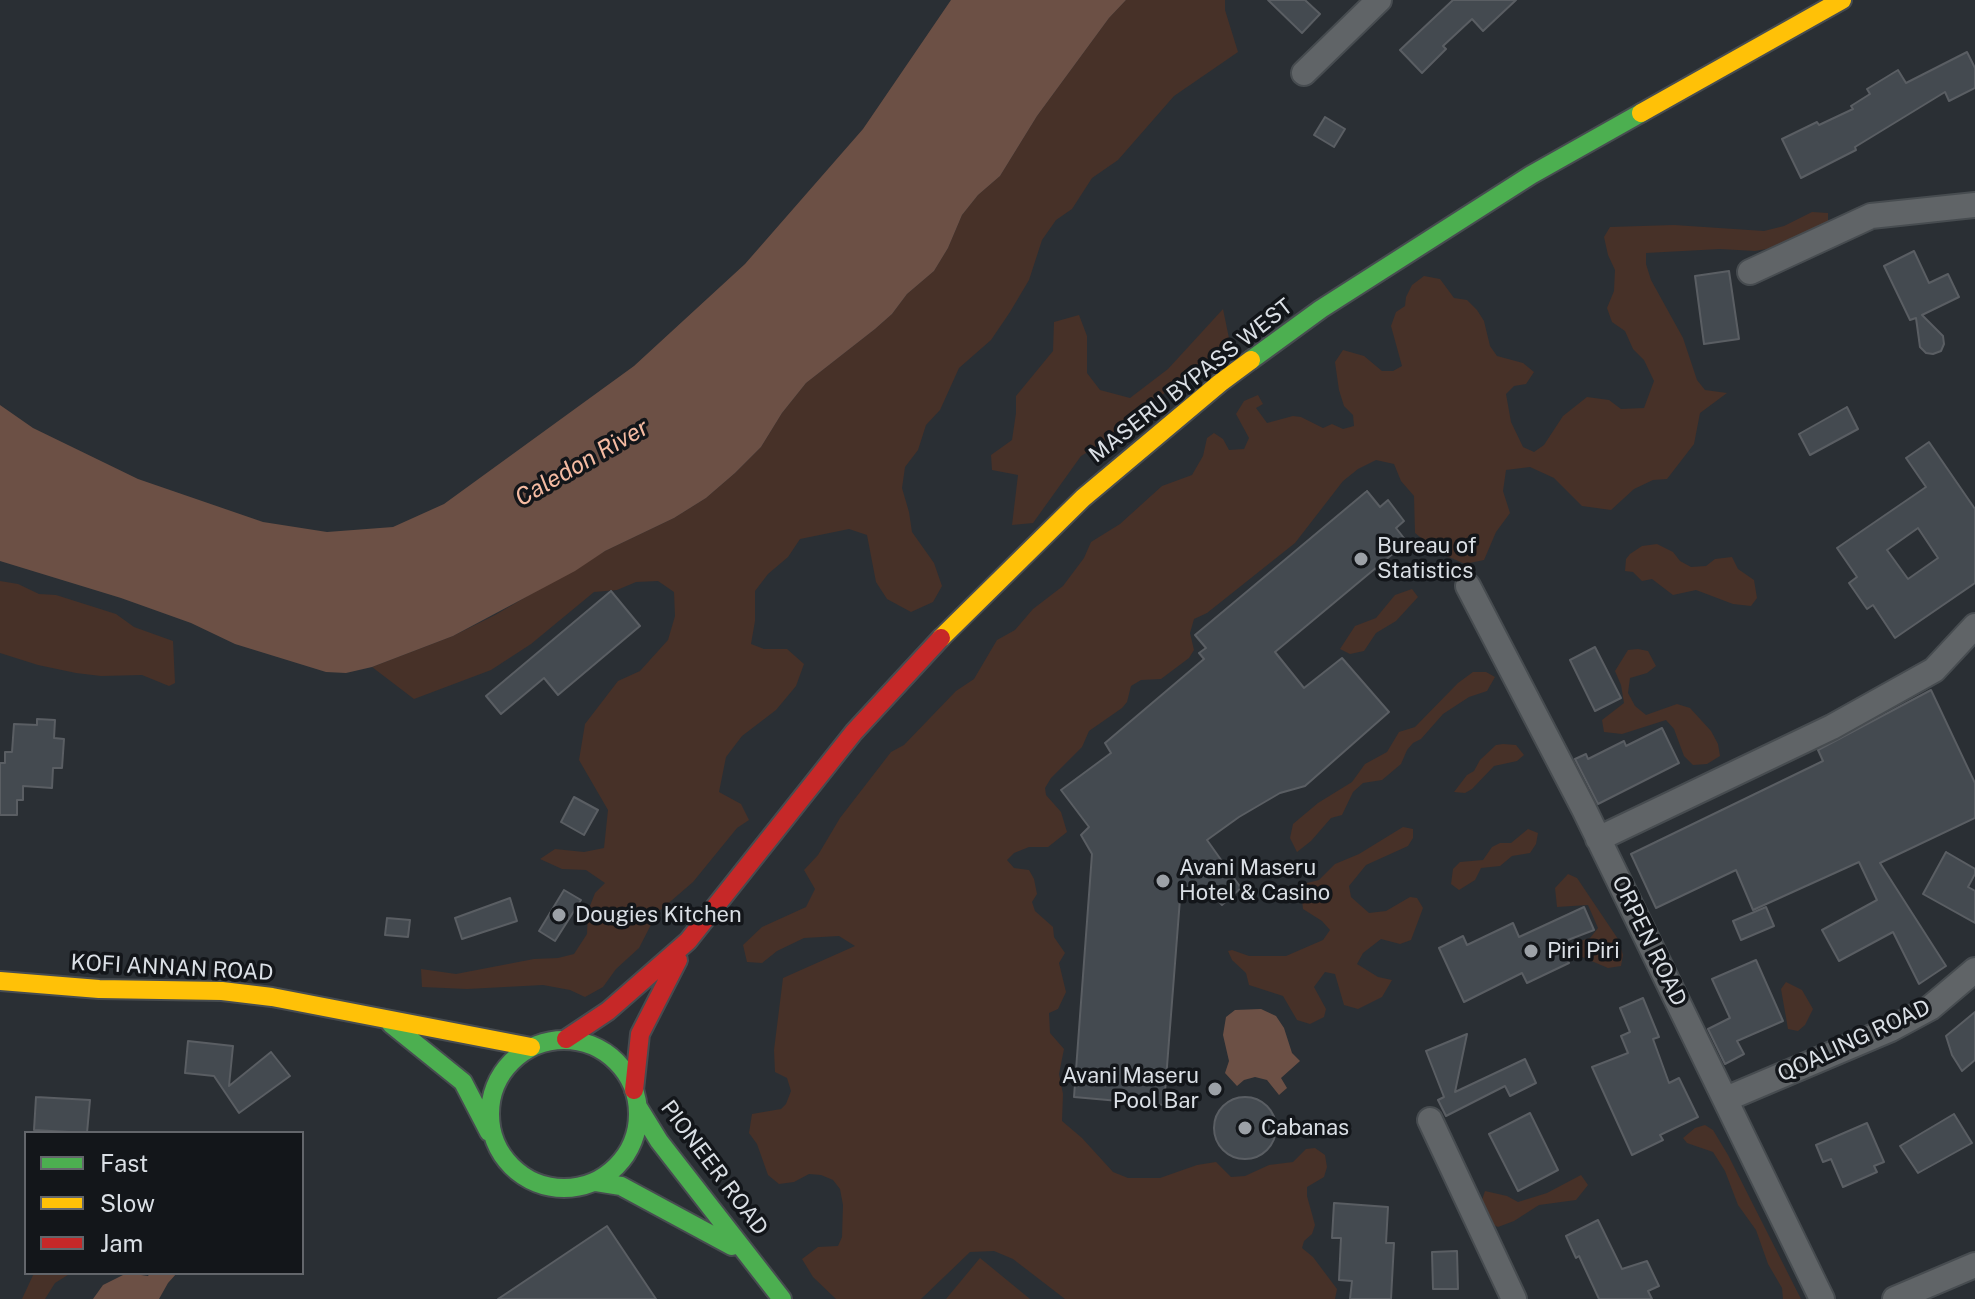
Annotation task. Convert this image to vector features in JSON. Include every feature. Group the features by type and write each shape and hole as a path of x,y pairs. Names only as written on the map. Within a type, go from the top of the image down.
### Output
{"main road":[{"name":"MASERU BYPASS WEST","path":"688,941 854,732 941,638 1083,498 1220,383 1321,309 1531,175 1842,0"},
{"path":"566,1039 608,1011 688,941"},
{"path":"636,1098 626,1074 607,1054 583,1042 566,1039 548,1041 531,1047 510,1063 495,1086 489,1122 493,1139 513,1169 544,1187 579,1188 596,1182 624,1159 633,1143 637,1125 636,1053 640,1034 688,941"},
{"name":"KOFI ANNAN ROAD","path":"0,981 99,989 222,991 309,1002 531,1047"},
{"name":"KOFI ANNAN ROAD","path":"387,1020 463,1082 493,1139"},
{"name":"PIONEER ROAD","path":"636,1098 659,1141 782,1299"},
{"name":"PIONEER ROAD","path":"596,1182 621,1186 752,1257"}],"street":[{"path":"1304,73 1379,0"},
{"path":"1750,272 1871,216 1975,205"},
{"name":"ORPEN ROAD","path":"1468,586 1598,839 1822,1299"},
{"path":"1598,839 1858,713 1934,670 1975,626"},
{"name":"QOALING ROAD","path":"1726,1099 1904,1022 1930,1008 1975,970"},
{"path":"1430,1120 1514,1299"},
{"path":"1895,1299 1975,1265"}],"shaded area":[{"path":"1126,0 1225,0 1225,10 1238,52 1174,96 1118,160 1092,178 1072,209 1056,220 1042,240 1029,280 1010,312 991,340 959,368 940,410 926,425 918,450 905,467 902,488 912,532 934,563 942,586 933,602 911,612 887,599 876,582 867,535 849,529 800,539 788,557 768,574 755,591 751,644 764,649 787,649 804,664 796,686 776,710 742,736 726,757 719,792 741,804 749,820 737,828 693,882 657,913 639,948 616,969 603,987 585,997 570,990 543,985 467,989 422,987 421,969 456,974 534,959 558,958 574,954 587,934 588,911 595,893 605,883 586,870 562,869 540,859 555,849 584,852 604,848 608,810 579,760 585,724 618,681 640,671 668,640 675,616 674,592 658,581 636,582 617,590 594,592 531,644 491,670 414,699 372,667 453,636 495,615 605,551 674,518 706,498 735,473 761,447 806,383 875,329 892,314 907,294 934,271 962,215 978,195 1000,176 1037,116 1109,18"},
{"path":"1812,212 1828,213 1828,227 1778,247 1755,251 1720,249 1646,253 1651,280 1683,338 1697,380 1705,390 1727,393 1700,413 1694,444 1667,479 1653,480 1634,489 1611,510 1582,506 1554,478 1530,467 1506,470 1503,491 1510,513 1496,532 1484,560 1465,564 1440,553 1415,533 1414,496 1401,481 1394,464 1376,460 1358,469 1343,481 1295,543 1207,613 1194,619 1190,633 1194,650 1189,658 1161,679 1141,680 1131,686 1122,708 1089,731 1082,747 1051,778 1045,788 1046,795 1061,812 1067,832 1048,847 1029,847 1014,853 1007,860 1014,868 1029,870 1037,894 1032,902 1035,911 1053,927 1054,937 1065,953 1059,963 1066,992 1058,1009 1049,1013 1050,1033 1064,1049 1059,1074 1063,1094 1062,1121 1113,1172 1128,1178 1160,1178 1216,1162 1231,1177 1245,1176 1269,1165 1293,1162 1306,1149 1315,1148 1325,1155 1327,1167 1324,1177 1307,1187 1315,1225 1302,1248 1313,1257 1337,1289 1335,1299 1065,1299 1013,1259 994,1251 970,1252 921,1299 836,1299 813,1277 802,1259 818,1247 838,1246 842,1237 840,1189 833,1180 809,1174 794,1182 779,1184 768,1175 757,1144 749,1133 752,1114 781,1109 791,1091 787,1078 775,1072 774,1050 783,978 855,946 839,936 804,938 777,951 762,963 747,962 743,945 762,927 806,907 815,889 804,870 891,752 904,745 956,691 974,679 997,640 1015,630 1033,609 1063,586 1084,558 1091,542 1120,524 1162,486 1192,475 1203,456 1207,438 1214,433 1223,439 1229,450 1244,449 1249,438 1236,414 1244,401 1258,395 1263,404 1256,408 1267,423 1293,416 1323,428 1332,424 1343,429 1354,426 1353,415 1344,406 1339,390 1335,362 1343,350 1364,356 1382,371 1393,371 1402,366 1391,326 1396,312 1405,306 1412,285 1424,276 1440,279 1454,298 1467,300 1477,310 1484,321 1490,346 1497,356 1523,363 1534,372 1526,384 1514,386 1506,394 1511,422 1523,447 1534,452 1544,445 1563,416 1587,397 1609,400 1621,409 1644,408 1654,381 1625,331 1612,322 1607,308 1614,291 1615,270 1604,237 1610,227 1674,225 1764,231 1784,226"},
{"path":"1223,309 1230,343 1131,419 1113,437 1081,456 1033,523 1012,525 1018,475 992,470 991,455 1012,440 1016,396 1053,351 1054,322 1079,315 1087,336 1087,373 1100,390 1130,398 1168,369"},
{"path":"1657,544 1691,567 1706,566 1715,559 1732,557 1738,569 1754,580 1757,598 1751,606 1733,604 1696,590 1673,595 1652,579 1642,581 1633,572 1625,571 1626,559 1630,554 1642,546"},
{"path":"0,581 116,614 134,627 173,641 175,683 169,686 142,675 76,673 0,653"},
{"path":"1412,589 1418,597 1396,621 1376,633 1364,651 1350,654 1340,649 1355,626 1376,618 1395,595"},
{"path":"1628,650 1648,651 1656,666 1647,673 1630,678 1628,693 1635,706 1646,715 1677,704 1690,708 1711,731 1720,756 1707,764 1693,765 1684,756 1674,729 1666,720 1622,734 1604,732 1602,720 1624,703 1615,671"},
{"path":"1473,672 1486,672 1495,677 1487,691 1469,697 1443,714 1407,750 1401,764 1382,780 1363,783 1353,792 1342,815 1331,818 1297,852 1290,838 1293,824 1318,803 1352,782 1365,764 1387,752 1399,732 1415,727"},
{"path":"1496,745 1516,745 1524,755 1517,761 1494,766 1465,793 1454,792 1480,760"},
{"path":"1403,827 1413,829 1413,838 1408,846 1366,865 1349,886 1351,897 1369,913 1386,911 1410,897 1417,898 1423,908 1411,940 1400,944 1381,939 1363,953 1357,964 1378,977 1392,980 1382,997 1358,1009 1344,1005 1335,974 1325,972 1314,987 1326,1009 1324,1017 1310,1024 1297,1020 1283,996 1249,985 1246,973 1232,960 1228,951 1249,956 1286,956 1323,940 1330,930 1303,909 1301,891 1307,883 1319,880 1335,864 1359,854"},
{"path":"1528,829 1538,833 1530,853 1512,856 1500,866 1481,868 1475,880 1459,890 1451,884 1453,869 1460,862 1483,860 1492,847 1511,843"},
{"path":"1568,874 1577,878 1618,939 1623,955 1621,966 1608,968 1575,954 1570,948 1590,938 1598,928 1588,905 1557,907 1555,888"},
{"path":"1786,982 1802,990 1813,1009 1805,1025 1798,1031 1788,1029 1781,989"},
{"path":"1705,1125 1713,1130 1728,1155 1801,1299 1783,1299 1782,1288 1768,1264 1756,1230 1738,1205 1725,1171 1713,1152 1687,1143 1683,1138 1695,1128"},
{"path":"1581,1175 1588,1185 1576,1200 1539,1205 1498,1227 1488,1222 1479,1209 1485,1191 1518,1202 1547,1193"},
{"path":"980,1258 1030,1299 946,1299"},
{"path":"33,1275 68,1275 55,1283 45,1299 22,1299"}],"water":[{"name":"Caledon River","path":"951,0 1126,0 1109,18 1037,116 1000,176 978,195 962,215 934,271 907,294 892,314 875,329 806,383 761,447 735,473 706,498 674,518 605,551 575,571 453,636 372,667 346,673 326,672 235,644 191,623 121,598 0,561 0,405 33,428 138,479 263,522 327,532 393,527 444,504 634,366 745,264 863,129"},
{"path":"1261,1009 1276,1016 1284,1028 1292,1053 1300,1061 1281,1078 1287,1088 1279,1095 1267,1080 1255,1077 1237,1086 1225,1073 1229,1061 1223,1035 1226,1017 1235,1010"},
{"path":"123,1275 175,1275 159,1299 93,1299 103,1285"}],"building":[{"path":"1268,0 1305,0 1320,14 1302,33"},
{"path":"1453,0 1516,0 1483,31 1472,19 1443,46 1446,49 1422,73 1400,50"},
{"path":"1967,52 1975,68 1975,88 1949,101 1945,92 1855,147 1856,150 1801,178 1782,139 1853,109 1851,106 1870,94 1867,89 1898,70 1906,83"},
{"path":"1325,117 1345,129 1334,147 1314,135"},
{"path":"1914,251 1929,283 1948,274 1959,297 1922,315 1943,336 1941,351 1933,354 1926,353 1920,347 1916,318 1910,320 1884,266"},
{"path":"1729,271 1739,339 1704,344 1695,276"},
{"path":"1847,407 1858,429 1810,455 1799,434"},
{"path":"1929,442 1975,509 1975,583 1895,638 1873,605 1867,609 1849,583 1857,577 1837,548 1926,487 1906,458","holes":["1918,528 1938,558 1908,579 1887,550"]},
{"name":"Avani Maseru Hotel & Casino","path":"1367,491 1380,507 1388,500 1404,521 1396,528 1407,542 1275,652 1304,688 1342,658 1389,712 1305,786 1280,793 1207,840 1241,888 1222,905 1209,890 1181,886 1164,1105 1074,1097 1092,854 1081,835 1089,827 1061,790 1111,753 1105,743 1204,659 1199,653 1206,648 1195,635"},
{"path":"611,591 640,626 558,695 544,678 501,714 486,696"},
{"path":"1595,647 1621,698 1595,711 1570,660"},
{"path":"1931,690 1975,783 1975,818 1880,863 1946,966 1919,984 1893,932 1839,961 1822,930 1877,900 1859,862 1753,910 1736,870 1656,908 1631,854 1823,761 1818,750"},
{"path":"37,719 55,720 54,738 64,739 62,768 53,768 52,788 23,786 23,800 17,800 17,815 0,815 0,763 5,763 5,752 12,752 14,724 37,725"},
{"path":"1662,728 1679,763 1598,804 1575,759 1586,754 1588,759 1624,741 1626,746"},
{"path":"574,797 598,810 584,835 561,822"},
{"path":"1946,852 1975,869 1968,887 1975,891 1975,923 1923,894"},
{"path":"564,890 581,900 555,941 539,931"},
{"path":"510,898 517,921 462,939 455,918"},
{"path":"1584,907 1594,930 1560,943 1569,963 1527,983 1522,973 1464,1002 1439,948 1463,936 1467,945 1513,923 1519,937"},
{"path":"1766,907 1774,926 1741,940 1733,921"},
{"path":"387,918 410,920 408,937 385,935"},
{"path":"1756,960 1783,1021 1737,1041 1744,1054 1725,1064 1708,1029 1730,1018 1712,979"},
{"path":"1643,998 1659,1037 1653,1039 1669,1083 1679,1078 1698,1117 1660,1135 1663,1140 1632,1155 1592,1067 1628,1053 1621,1036 1630,1032 1620,1008"},
{"path":"1975,1012 1975,1060 1962,1071 1952,1055 1946,1036"},
{"path":"1467,1034 1455,1092 1525,1059 1536,1083 1510,1096 1505,1086 1446,1116 1438,1100 1444,1097 1426,1051"},
{"path":"188,1041 233,1046 229,1086 271,1052 290,1076 239,1113 214,1076 185,1073"},
{"path":"36,1097 90,1100 87,1131 34,1130"},
{"name":"Cabanas","path":"1245,1097 1267,1106 1276,1128 1267,1150 1245,1159 1223,1150 1214,1128 1223,1106"},
{"path":"1530,1113 1558,1170 1518,1191 1489,1134"},
{"path":"1954,1114 1972,1143 1918,1173 1900,1146"},
{"path":"1867,1123 1884,1162 1874,1166 1877,1172 1843,1187 1831,1159 1823,1162 1816,1145"},
{"path":"1334,1203 1388,1207 1386,1243 1394,1243 1391,1299 1350,1299 1352,1281 1339,1280 1341,1238 1332,1238"},
{"path":"1598,1220 1622,1269 1647,1261 1659,1286 1648,1291 1652,1299 1599,1299 1566,1236"},
{"path":"607,1226 656,1299 498,1299"},
{"path":"1457,1251 1458,1289 1433,1289 1432,1252"}],"traffic: fast":[{"path":"1251,360 1321,309 1531,175 1641,113"},
{"path":"391,1024 463,1082 489,1132"},
{"path":"564,1040 592,1045 617,1061 633,1086 638,1114 633,1142 617,1167 592,1183 564,1188 536,1183 511,1167 495,1142 490,1114 495,1086 511,1061 536,1045 564,1040"},
{"path":"638,1107 659,1141 782,1299"},
{"path":"596,1182 621,1186 732,1246"}],"traffic: slow":[{"path":"1641,113 1842,0"},
{"path":"941,638 1083,498 1251,360"},
{"path":"0,981 99,989 222,991 272,997 531,1047"}],"traffic: jam":[{"path":"566,1039 608,1011 688,941 854,732 941,638"},
{"path":"634,1090 640,1034 678,960"}],"place":[{"name":"Bureau of Statistics","path":"1361,559"},
{"name":"Avani Maseru Hotel & Casino","path":"1163,881"},
{"name":"Dougies Kitchen","path":"559,915"},
{"name":"Piri Piri","path":"1531,951"},
{"name":"Avani Maseru Pool Bar","path":"1215,1089"},
{"name":"Cabanas","path":"1245,1128"}]}
